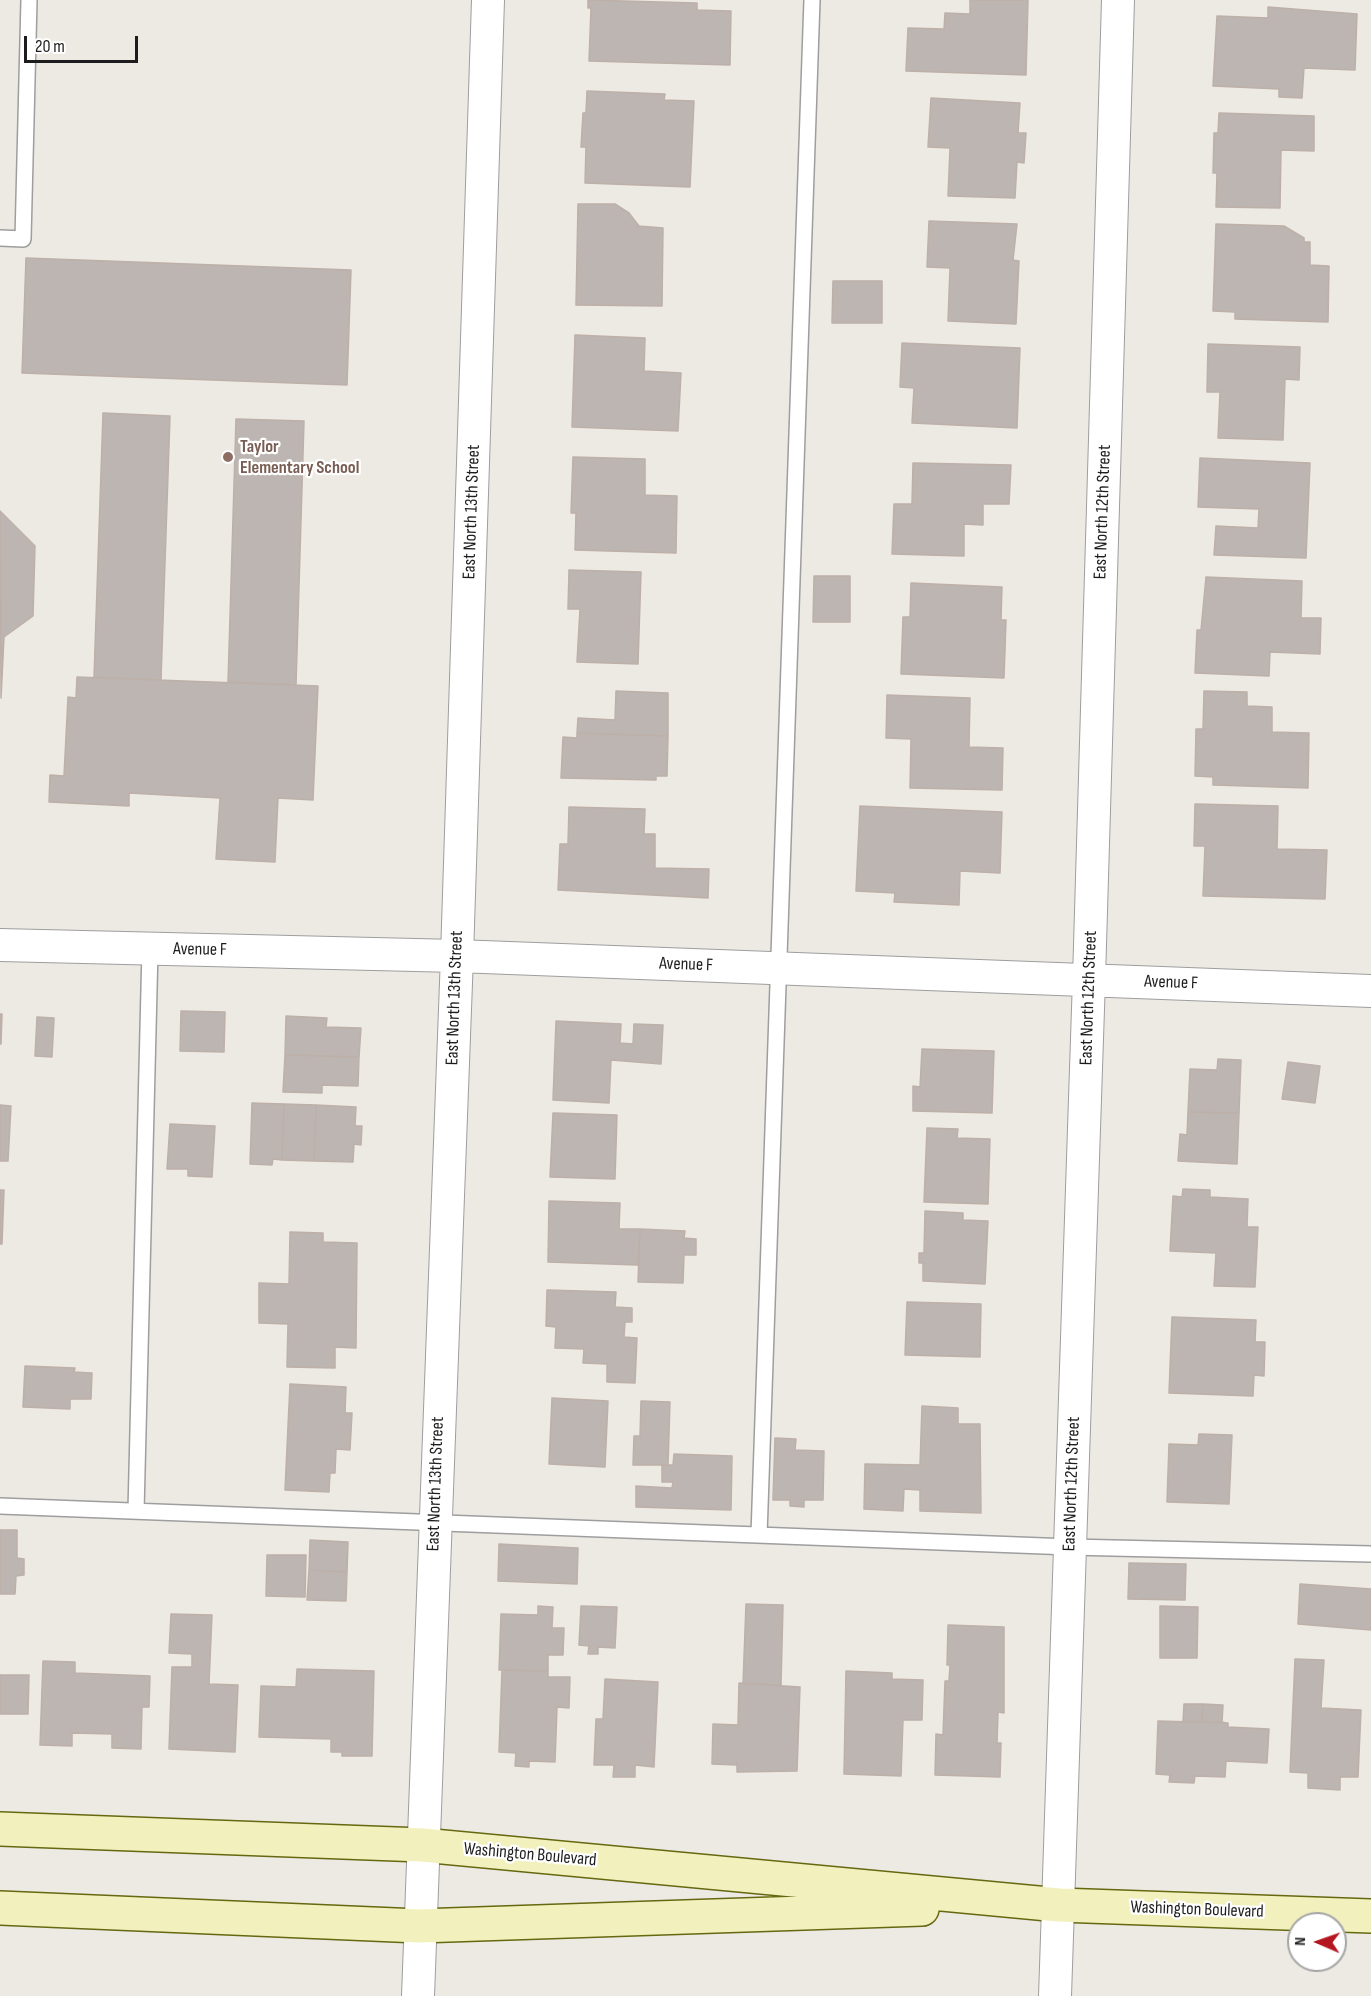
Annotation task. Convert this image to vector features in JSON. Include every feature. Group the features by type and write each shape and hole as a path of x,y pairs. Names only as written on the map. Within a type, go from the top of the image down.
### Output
{"street":[{"name":"East North 13th Street","path":"417,1996 457,956 488,0"},
{"name":"East North 12th Street","path":"1055,1996 1089,979 1118,0"},
{"name":"Avenue F","path":"0,945 457,956 1371,991"},
{"name":"Washington Boulevard","path":"0,1829 422,1845 1059,1905 1371,1916"},
{"name":"Washington Boulevard","path":"0,1908 419,1926 1059,1905"}],"lane":[{"path":"0,238 22,239 28,0"},
{"path":"759,1535 812,0"},
{"path":"136,1511 150,949"},
{"path":"0,1506 1070,1547 1371,1554"}],"building":[{"path":"588,0 697,3 697,10 731,11 730,65 589,61 591,8 588,8"},
{"path":"970,0 1028,0 1026,75 906,71 908,28 944,29 945,13 970,14"},
{"path":"1268,7 1357,14 1355,70 1304,68 1302,98 1279,97 1279,89 1213,86 1217,16 1268,18"},
{"path":"587,91 665,94 664,100 694,101 690,187 585,183 586,147 581,147"},
{"path":"931,98 1020,103 1018,133 1026,133 1024,163 1017,162 1015,198 948,196 950,148 928,147"},
{"path":"1219,113 1314,116 1314,151 1281,150 1280,208 1216,207 1217,173 1213,173 1214,133 1218,133"},
{"path":"578,204 615,204 629,213 639,226 663,228 662,306 576,305"},
{"path":"929,221 1017,224 1013,260 1019,261 1016,324 948,321 950,268 927,267"},
{"path":"1216,224 1284,226 1304,238 1304,242 1310,242 1310,265 1329,266 1328,322 1235,319 1235,312 1213,311"},
{"path":"26,258 351,270 347,385 22,373"},
{"path":"833,281 882,281 882,323 832,323"},
{"path":"575,335 645,338 644,371 681,373 678,431 572,427"},
{"path":"902,343 1020,348 1017,428 912,423 914,388 900,387"},
{"path":"1208,344 1300,347 1299,380 1285,379 1283,440 1218,438 1220,392 1207,392"},
{"path":"103,413 170,416 161,680 94,677"},
{"path":"236,419 304,421 296,685 228,682"},
{"path":"573,457 645,459 645,495 677,496 676,553 575,550 576,513 571,513"},
{"path":"1200,458 1310,463 1306,558 1214,555 1216,526 1258,528 1259,509 1198,507"},
{"path":"913,463 1011,465 1009,504 983,504 983,525 964,524 964,556 892,554 894,504 912,504"},
{"path":"0,511 35,546 33,616 4,637 1,698"},
{"path":"569,570 641,572 638,664 577,662 580,609 568,609"},
{"path":"814,576 850,576 850,622 813,622"},
{"path":"1206,577 1302,581 1301,618 1321,618 1320,654 1270,652 1269,676 1195,673 1197,630 1201,630"},
{"path":"911,583 1002,587 1001,620 1006,620 1004,678 901,674 903,617 910,617"},
{"path":"77,677 318,686 313,800 278,798 275,862 216,859 220,798 129,793 129,806 49,802 50,775 64,776 68,697 76,698"},
{"path":"616,691 668,693 668,736 577,733 578,718 615,720"},
{"path":"1204,691 1247,692 1247,706 1272,707 1272,732 1309,733 1308,788 1213,785 1213,777 1195,776 1196,729 1203,729"},
{"path":"887,695 970,698 969,747 1003,748 1002,790 910,788 911,739 886,738"},
{"path":"577,733 668,736 667,776 656,776 656,780 561,778 563,737 577,738"},
{"path":"1195,804 1278,806 1277,849 1327,850 1325,899 1203,896 1205,846 1194,846"},
{"path":"860,806 1002,812 1000,873 960,871 959,905 894,902 895,893 856,891"},
{"path":"569,807 645,809 644,834 655,834 655,868 709,869 708,898 558,890 560,844 568,844"},
{"path":"181,1011 225,1012 224,1052 180,1051"},
{"path":"0,1014 2,1014 1,1044 0,1044"},
{"path":"286,1016 327,1018 326,1027 361,1028 359,1057 285,1055"},
{"path":"37,1017 54,1018 52,1057 35,1056"},
{"path":"556,1021 621,1024 620,1043 633,1044 634,1024 663,1025 661,1064 611,1060 609,1103 553,1100"},
{"path":"922,1049 994,1051 992,1113 913,1111 913,1086 920,1087"},
{"path":"285,1055 359,1057 358,1086 322,1085 322,1093 283,1092"},
{"path":"1218,1059 1241,1060 1239,1113 1188,1112 1190,1069 1217,1070"},
{"path":"1288,1062 1320,1066 1315,1103 1282,1099"},
{"path":"252,1103 284,1104 282,1160 273,1159 272,1165 250,1164"},
{"path":"284,1104 316,1105 314,1161 282,1160"},
{"path":"0,1105 11,1106 8,1161 0,1161"},
{"path":"316,1105 356,1107 355,1126 362,1126 361,1145 354,1144 353,1162 314,1161"},
{"path":"1188,1112 1239,1113 1237,1164 1178,1161 1180,1134 1187,1135"},
{"path":"553,1113 617,1115 615,1179 550,1177"},
{"path":"170,1124 215,1126 212,1177 188,1176 188,1169 167,1169"},
{"path":"927,1128 958,1129 957,1138 990,1139 988,1204 924,1202"},
{"path":"1183,1189 1210,1190 1210,1197 1248,1199 1247,1227 1258,1227 1255,1287 1214,1286 1216,1253 1170,1251 1173,1196 1182,1197"},
{"path":"0,1190 4,1190 2,1244 0,1244"},
{"path":"549,1201 620,1203 619,1229 640,1229 638,1265 548,1262"},
{"path":"925,1211 963,1213 963,1220 988,1221 985,1284 923,1281 923,1263 919,1263 919,1253 924,1253"},
{"path":"640,1229 685,1231 684,1238 696,1239 696,1255 684,1255 683,1283 638,1282"},
{"path":"290,1232 323,1233 323,1242 357,1243 356,1348 335,1347 335,1368 287,1367 288,1324 259,1323 259,1283 289,1284"},
{"path":"547,1290 616,1292 615,1307 632,1308 632,1322 625,1322 624,1337 637,1338 635,1383 607,1382 607,1364 583,1363 584,1349 555,1348 556,1327 546,1326"},
{"path":"907,1302 981,1304 980,1357 905,1355"},
{"path":"1172,1317 1256,1320 1255,1342 1265,1342 1264,1376 1254,1375 1253,1396 1169,1393"},
{"path":"25,1366 75,1368 74,1372 92,1373 91,1399 70,1399 70,1409 23,1407"},
{"path":"290,1384 346,1387 345,1413 352,1413 350,1450 336,1449 335,1473 330,1473 329,1492 285,1490"},
{"path":"552,1398 608,1401 605,1467 549,1464"},
{"path":"641,1401 670,1402 668,1465 633,1465 634,1436 640,1436"},
{"path":"922,1406 958,1408 958,1424 980,1424 981,1513 920,1511 920,1490 904,1489 903,1511 864,1509 865,1464 920,1465"},
{"path":"1199,1434 1232,1435 1229,1504 1167,1502 1169,1444 1198,1445"},
{"path":"775,1438 796,1439 795,1450 824,1451 823,1500 804,1500 804,1507 790,1506 790,1500 773,1500"},
{"path":"674,1454 732,1456 731,1510 636,1507 636,1486 672,1488 673,1482 662,1482 662,1465 673,1465"},
{"path":"0,1530 17,1530 17,1558 24,1559 24,1575 16,1576 15,1594 0,1594"},
{"path":"310,1540 348,1542 347,1572 309,1570"},
{"path":"499,1544 578,1548 577,1584 498,1581"},
{"path":"267,1555 306,1555 305,1597 266,1596"},
{"path":"1129,1563 1186,1564 1185,1600 1128,1599"},
{"path":"309,1570 347,1572 346,1601 307,1600"},
{"path":"1300,1584 1371,1589 1371,1630 1298,1624"},
{"path":"746,1604 783,1605 781,1685 743,1684"},
{"path":"538,1606 553,1607 552,1628 564,1628 563,1655 548,1655 548,1671 499,1670 501,1614 538,1615"},
{"path":"581,1606 617,1607 615,1648 598,1647 598,1654 588,1654 589,1646 579,1645"},
{"path":"1160,1606 1198,1607 1197,1658 1160,1658"},
{"path":"171,1614 212,1615 209,1684 238,1685 235,1752 169,1749 172,1667 192,1667 192,1654 169,1653"},
{"path":"948,1625 1004,1627 1004,1713 998,1712 997,1743 1001,1743 1000,1777 935,1775 936,1734 943,1735 945,1681 949,1681"},
{"path":"1295,1659 1324,1660 1321,1708 1361,1710 1358,1777 1340,1777 1340,1790 1308,1788 1308,1773 1290,1772"},
{"path":"43,1661 75,1662 75,1673 150,1676 149,1707 142,1707 141,1749 112,1748 112,1734 72,1733 72,1746 40,1745"},
{"path":"297,1669 374,1671 372,1756 342,1756 342,1752 331,1752 331,1739 259,1737 261,1686 296,1687"},
{"path":"502,1670 548,1671 548,1677 570,1677 569,1708 557,1707 555,1762 529,1761 529,1767 515,1766 516,1753 499,1752"},
{"path":"846,1671 892,1673 892,1679 923,1680 922,1720 903,1720 901,1776 844,1774"},
{"path":"0,1675 29,1675 28,1714 0,1714"},
{"path":"605,1679 658,1682 654,1767 635,1765 635,1777 613,1777 614,1765 594,1765 596,1719 603,1719"},
{"path":"739,1683 800,1687 797,1771 737,1772 737,1765 712,1764 713,1724 738,1725"},
{"path":"1184,1704 1203,1704 1202,1722 1183,1722"},
{"path":"1203,1704 1223,1705 1222,1722 1226,1723 1202,1722"},
{"path":"1158,1721 1228,1723 1228,1727 1269,1729 1267,1763 1226,1761 1225,1777 1195,1776 1194,1783 1169,1782 1170,1775 1156,1774"}],"place":[{"name":"Taylor Elementary School","path":"228,457"}]}
